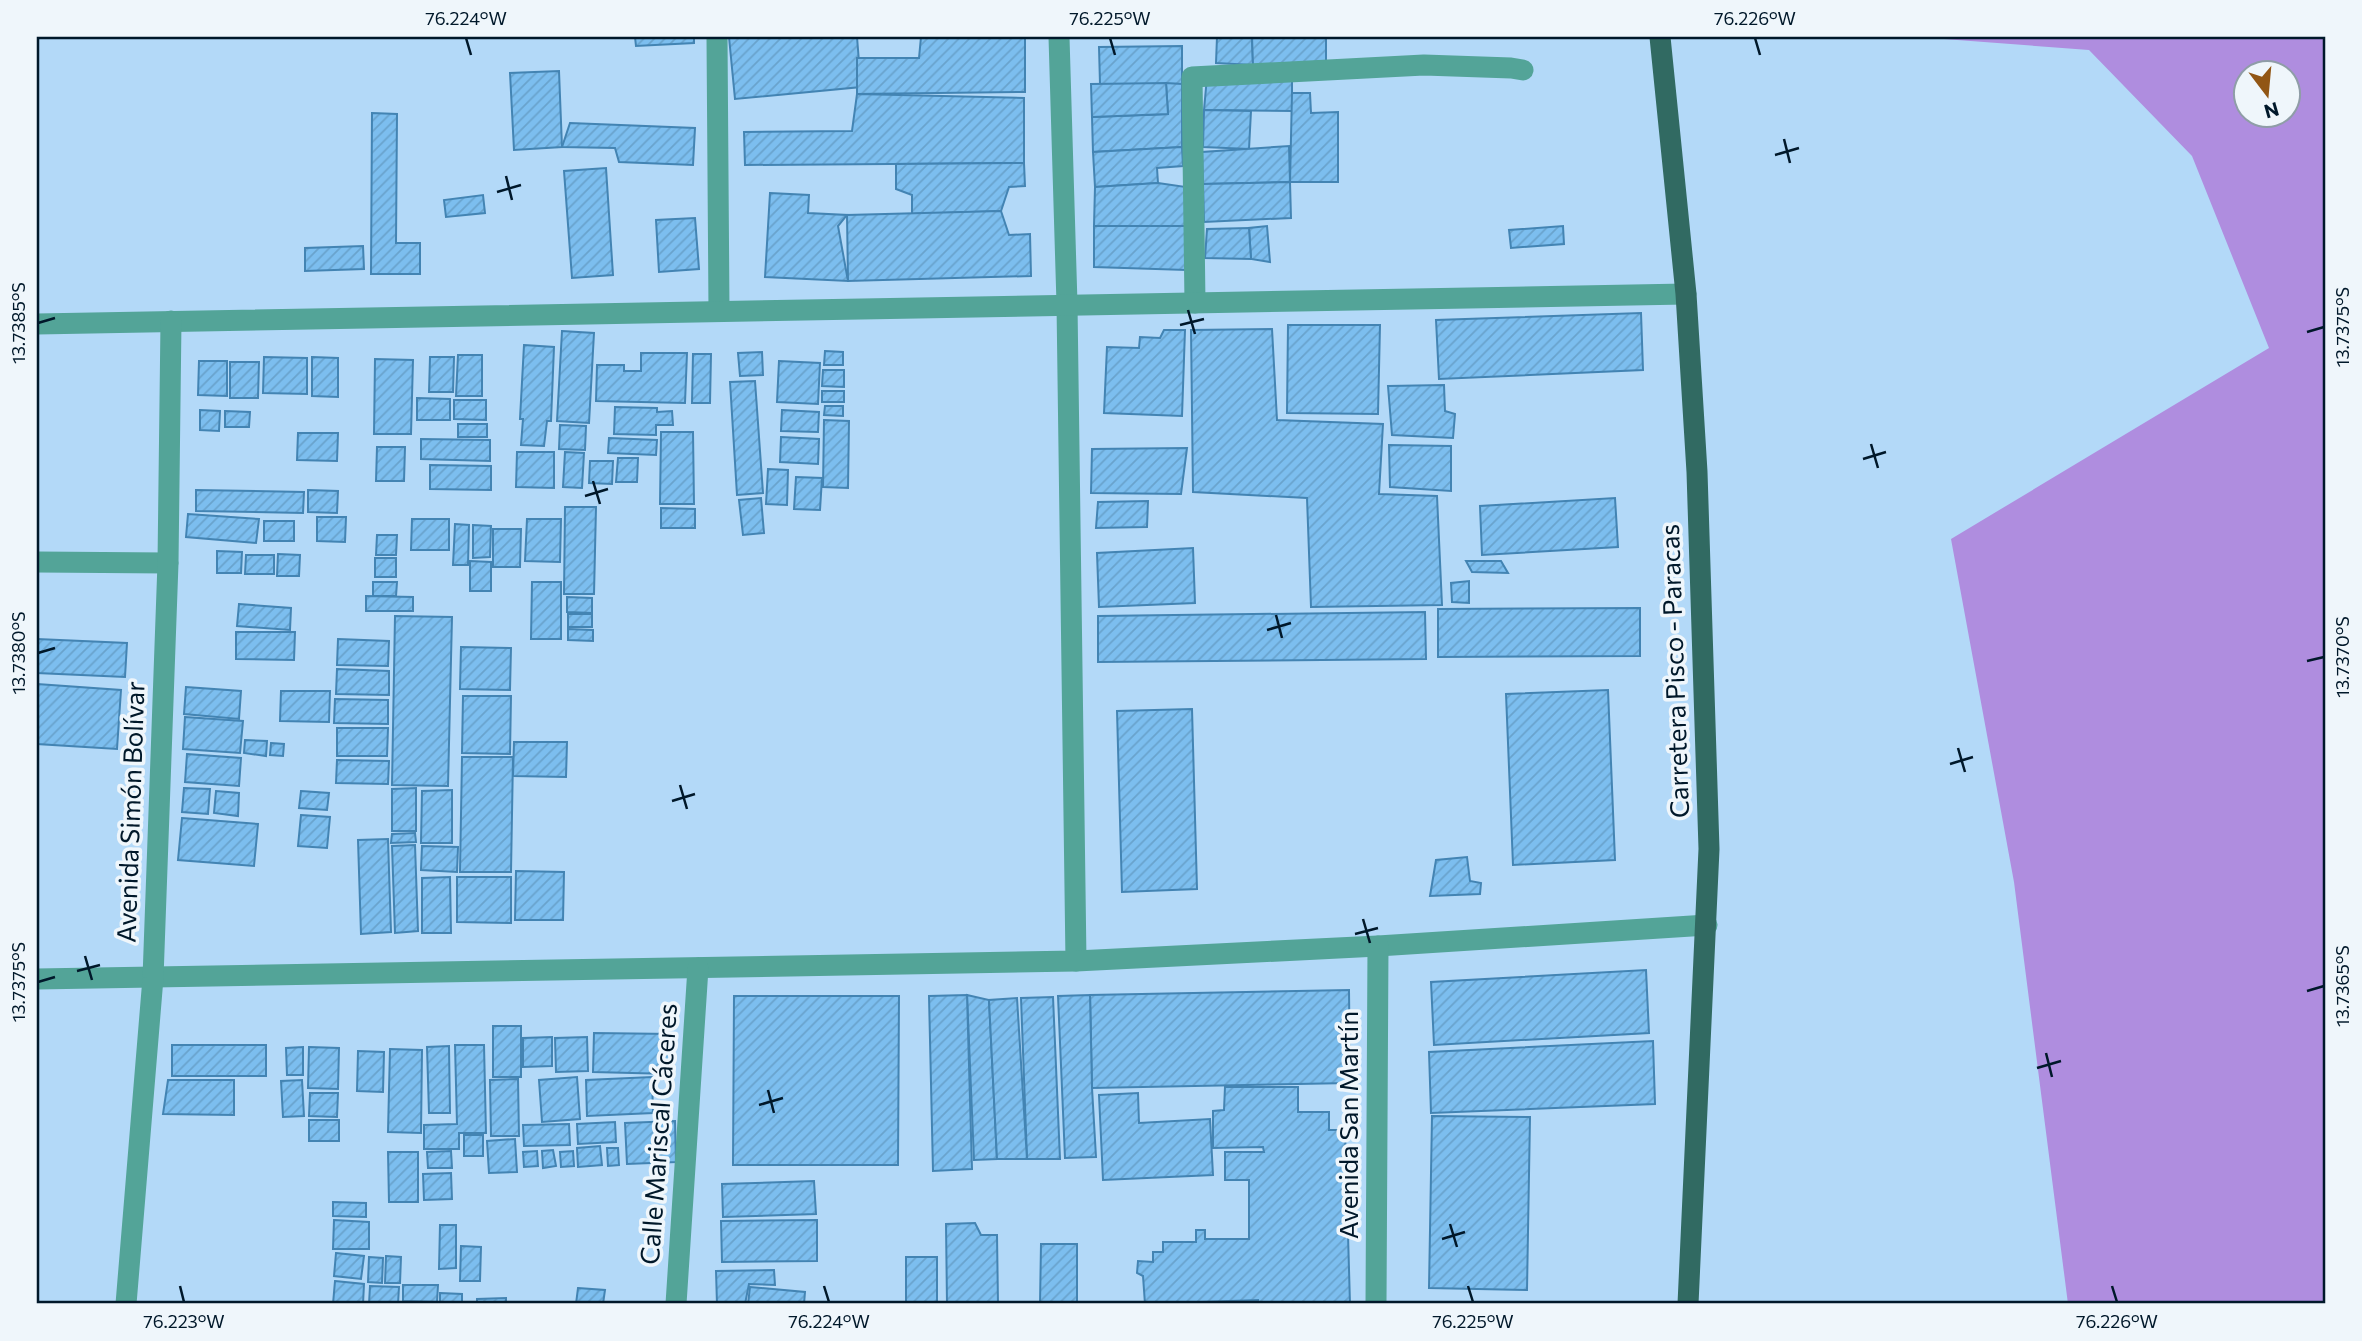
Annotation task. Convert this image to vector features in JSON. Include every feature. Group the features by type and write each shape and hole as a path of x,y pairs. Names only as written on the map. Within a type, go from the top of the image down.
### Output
{"main road":[{"name":"Carretera Pisco - Paracas","path":"1660,37 1686,294 1697,472 1709,849 1688,1304"}],"street":[{"path":"717,37 719,311"},
{"path":"1059,37 1067,304 1076,961"},
{"path":"1195,303 1192,77 1424,65 1523,70"},
{"path":"37,324 1686,294"},
{"name":"Avenida Simón Bolívar","path":"126,1304 153,978 168,563 171,321"},
{"path":"37,562 168,563"},
{"path":"37,979 1076,961 1378,946 1707,925"},
{"name":"Avenida San Martín","path":"1376,1304 1378,946"},
{"name":"Calle Mariscal Cáceres","path":"676,1304 698,968"}],"shaded area":[{"path":"1943,37 2325,37 2325,1304 2068,1304 2014,882 1951,539 2269,348 2192,156 2089,50"}],"building":[{"path":"635,37 694,37 694,43 636,46"},
{"path":"729,37 857,37 861,87 735,99"},
{"path":"921,37 1025,37 1025,92 857,94 857,58 919,58"},
{"path":"1217,37 1252,37 1253,65 1216,63"},
{"path":"1252,37 1326,37 1326,64 1253,65"},
{"path":"1182,46 1182,84 1100,84 1099,47"},
{"path":"559,71 562,147 514,150 510,73"},
{"path":"1292,76 1292,111 1204,110 1207,77"},
{"path":"1166,83 1182,84 1182,147 1093,152 1092,117 1168,114"},
{"path":"1166,83 1168,114 1092,117 1091,84"},
{"path":"1292,93 1310,93 1311,113 1338,112 1338,182 1290,182"},
{"path":"857,94 1024,98 1024,163 745,165 744,132 852,131"},
{"path":"1204,110 1251,111 1249,149 1203,147"},
{"path":"372,113 397,114 396,243 420,243 420,274 371,274"},
{"path":"570,123 695,128 693,165 619,162 615,148 562,147"},
{"path":"1289,146 1290,182 1203,184 1202,152"},
{"path":"1182,147 1183,166 1157,168 1158,183 1095,187 1093,152"},
{"path":"1024,163 1025,186 1009,187 1001,211 912,214 912,195 896,189 896,164"},
{"path":"606,168 613,275 572,278 564,171"},
{"path":"1290,182 1291,218 1204,222 1203,184"},
{"path":"1158,183 1186,187 1186,226 1094,226 1095,187"},
{"path":"770,193 809,195 808,213 847,215 838,226 848,281 765,277"},
{"path":"483,195 485,213 446,217 444,200"},
{"path":"1001,211 1009,235 1030,234 1031,276 848,281 847,215"},
{"path":"695,218 699,269 659,272 656,220"},
{"path":"1094,226 1186,226 1186,270 1094,267"},
{"path":"1267,226 1270,262 1251,259 1249,228"},
{"path":"1563,226 1564,244 1511,248 1509,230"},
{"path":"1249,228 1251,259 1205,258 1207,229"},
{"path":"363,246 364,269 305,271 305,248"},
{"path":"1641,313 1643,370 1439,379 1436,320"},
{"path":"1288,325 1380,325 1378,414 1287,413"},
{"path":"1272,329 1277,420 1383,424 1379,494 1437,496 1442,605 1311,607 1307,498 1193,492 1191,330"},
{"path":"1164,330 1185,330 1182,416 1104,413 1107,347 1139,348 1140,337 1160,338"},
{"path":"562,331 594,333 589,423 557,421"},
{"path":"524,345 554,347 551,421 547,421 544,446 521,445"},
{"path":"825,351 843,352 843,365 824,365"},
{"path":"762,352 763,375 740,376 738,353"},
{"path":"641,353 687,353 685,403 596,401 597,365 624,365 624,371 641,371"},
{"path":"693,354 711,354 710,403 692,403"},
{"path":"458,355 482,355 482,396 456,396"},
{"path":"264,357 307,358 307,394 263,393"},
{"path":"312,357 338,358 338,397 312,396"},
{"path":"430,357 454,357 453,392 429,392"},
{"path":"375,359 413,360 411,434 374,434"},
{"path":"199,361 227,361 227,396 198,395"},
{"path":"779,361 820,363 818,404 777,402"},
{"path":"230,362 259,362 258,398 230,398"},
{"path":"823,370 844,370 844,387 822,386"},
{"path":"755,381 763,493 737,495 730,382"},
{"path":"1444,385 1445,411 1455,414 1453,438 1392,435 1388,386"},
{"path":"822,391 844,391 844,402 822,402"},
{"path":"417,398 450,399 450,420 417,420"},
{"path":"454,400 486,400 486,420 454,419"},
{"path":"825,406 843,406 843,416 824,415"},
{"path":"615,407 672,411 673,425 656,425 656,435 614,434"},
{"path":"200,410 220,411 219,431 200,430"},
{"path":"782,410 819,412 818,432 781,431"},
{"path":"225,411 250,412 249,427 225,427"},
{"path":"824,420 849,421 848,488 823,487"},
{"path":"458,424 487,424 487,437 458,437"},
{"path":"560,425 586,426 585,450 559,449"},
{"path":"661,432 693,432 694,504 660,504"},
{"path":"298,433 338,433 337,461 297,460"},
{"path":"781,437 819,439 818,464 780,462"},
{"path":"609,438 657,440 656,455 608,453"},
{"path":"421,439 490,440 490,461 421,459"},
{"path":"1389,445 1451,446 1451,491 1390,487"},
{"path":"377,447 405,447 404,481 376,481"},
{"path":"1187,448 1181,494 1091,493 1092,449"},
{"path":"517,452 554,452 554,488 516,487"},
{"path":"565,452 584,453 582,488 563,487"},
{"path":"618,458 638,458 637,482 616,482"},
{"path":"590,461 613,461 612,484 589,483"},
{"path":"430,465 491,466 491,490 430,489"},
{"path":"768,469 788,470 787,505 766,504"},
{"path":"796,477 822,478 820,510 794,509"},
{"path":"196,490 304,492 303,513 196,511"},
{"path":"308,490 338,491 337,513 308,512"},
{"path":"761,498 764,533 743,535 739,500"},
{"path":"1615,498 1618,547 1482,555 1480,506"},
{"path":"1148,501 1147,527 1096,528 1098,502"},
{"path":"565,507 596,507 594,594 564,594"},
{"path":"661,508 695,509 695,528 661,528"},
{"path":"188,514 259,519 256,543 186,537"},
{"path":"317,517 346,517 345,542 317,541"},
{"path":"412,519 449,519 449,550 411,550"},
{"path":"527,519 561,519 560,562 525,561"},
{"path":"264,521 294,521 294,541 264,541"},
{"path":"455,524 469,525 468,565 453,565"},
{"path":"473,525 491,526 490,557 473,558"},
{"path":"493,529 521,529 520,567 493,567"},
{"path":"377,535 397,535 396,555 376,555"},
{"path":"1193,548 1195,603 1099,607 1097,553"},
{"path":"217,551 242,552 241,573 217,573"},
{"path":"278,554 300,555 299,576 277,576"},
{"path":"246,555 274,555 274,574 245,574"},
{"path":"375,558 396,558 396,577 375,577"},
{"path":"470,561 491,562 491,591 470,591"},
{"path":"1466,561 1501,561 1508,573 1472,572"},
{"path":"1469,581 1469,603 1452,602 1451,583"},
{"path":"373,582 397,582 396,596 373,596"},
{"path":"532,582 561,582 561,639 531,639"},
{"path":"366,596 413,597 413,611 366,611"},
{"path":"567,597 592,598 592,613 567,612"},
{"path":"239,604 291,608 290,630 237,626"},
{"path":"1640,608 1640,656 1438,657 1438,609"},
{"path":"1425,612 1426,659 1098,662 1098,616"},
{"path":"568,614 592,614 592,627 568,627"},
{"path":"395,616 452,617 448,786 392,785"},
{"path":"568,629 593,630 593,641 568,640"},
{"path":"236,632 295,632 294,660 236,659"},
{"path":"37,639 127,643 125,677 37,673"},
{"path":"338,639 389,641 388,666 337,665"},
{"path":"461,647 511,648 510,690 460,689"},
{"path":"337,669 389,671 389,695 336,694"},
{"path":"37,684 121,690 117,749 37,744"},
{"path":"186,687 241,691 239,719 184,714"},
{"path":"1608,690 1615,860 1513,865 1506,694"},
{"path":"281,691 330,691 329,722 280,721"},
{"path":"463,696 511,696 510,754 462,753"},
{"path":"335,699 388,700 388,724 334,723"},
{"path":"1192,709 1197,889 1122,892 1117,711"},
{"path":"185,717 243,721 240,753 183,749"},
{"path":"337,728 388,728 387,756 337,756"},
{"path":"245,740 267,741 266,756 244,753"},
{"path":"514,742 567,742 566,777 513,776"},
{"path":"271,743 284,744 283,756 270,755"},
{"path":"187,754 241,758 239,786 185,782"},
{"path":"462,757 513,757 511,872 460,872"},
{"path":"337,760 389,761 388,784 336,783"},
{"path":"184,788 210,789 208,814 182,812"},
{"path":"416,788 416,831 392,831 392,789"},
{"path":"452,790 452,843 421,843 422,791"},
{"path":"216,791 239,793 238,816 214,813"},
{"path":"301,791 329,793 327,810 299,808"},
{"path":"301,815 330,817 327,848 298,846"},
{"path":"182,818 258,824 254,866 178,860"},
{"path":"415,833 416,842 391,843 392,834"},
{"path":"388,839 391,932 361,934 358,840"},
{"path":"415,845 418,931 395,933 392,846"},
{"path":"422,846 458,847 457,872 421,870"},
{"path":"1467,857 1470,881 1481,883 1480,894 1430,896 1436,860"},
{"path":"516,871 564,872 563,920 515,920"},
{"path":"450,877 451,933 422,933 422,878"},
{"path":"457,877 511,877 511,923 457,922"},
{"path":"1646,970 1649,1033 1434,1045 1431,982"},
{"path":"1349,990 1350,1083 1092,1088 1090,995"},
{"path":"967,995 989,1000 997,1159 974,1160"},
{"path":"967,995 972,1169 933,1171 929,996"},
{"path":"1090,995 1096,1157 1065,1158 1058,996"},
{"path":"734,996 899,996 898,1165 733,1165"},
{"path":"1053,997 1060,1159 1027,1159 1021,998"},
{"path":"1017,998 1027,1159 997,1159 989,1000"},
{"path":"493,1026 521,1026 521,1077 493,1077"},
{"path":"594,1033 672,1034 671,1074 593,1072"},
{"path":"552,1037 552,1066 523,1067 523,1038"},
{"path":"587,1037 588,1071 556,1072 555,1038"},
{"path":"1653,1041 1655,1104 1431,1113 1429,1052"},
{"path":"172,1045 266,1045 266,1076 172,1076"},
{"path":"455,1045 484,1045 486,1133 459,1133 459,1149 424,1149 424,1125 457,1124"},
{"path":"449,1046 450,1113 429,1113 427,1047"},
{"path":"303,1047 303,1075 287,1075 286,1048"},
{"path":"309,1047 339,1048 338,1089 308,1088"},
{"path":"390,1049 422,1050 421,1133 388,1132"},
{"path":"358,1051 384,1052 383,1092 357,1091"},
{"path":"577,1077 580,1119 542,1122 539,1080"},
{"path":"652,1077 653,1113 587,1116 586,1080"},
{"path":"518,1079 519,1136 491,1136 490,1080"},
{"path":"168,1080 234,1080 234,1115 163,1114"},
{"path":"302,1080 304,1116 283,1117 281,1081"},
{"path":"1225,1087 1298,1087 1298,1112 1329,1112 1329,1130 1345,1130 1350,1304 1258,1304 1258,1300 1145,1304 1143,1276 1137,1273 1138,1261 1153,1262 1153,1252 1163,1252 1163,1242 1196,1242 1196,1230 1205,1230 1205,1239 1249,1239 1249,1180 1225,1180 1225,1152 1264,1152 1263,1147 1213,1148 1213,1111 1224,1110"},
{"path":"310,1093 338,1093 337,1117 309,1116"},
{"path":"1138,1093 1139,1123 1210,1119 1213,1175 1103,1180 1099,1095"},
{"path":"1432,1116 1530,1117 1527,1290 1429,1288"},
{"path":"309,1120 339,1120 339,1141 309,1141"},
{"path":"675,1121 676,1162 627,1164 625,1123"},
{"path":"615,1122 616,1142 578,1144 577,1124"},
{"path":"569,1124 570,1145 524,1146 523,1125"},
{"path":"464,1135 483,1135 483,1156 464,1156"},
{"path":"515,1139 517,1172 489,1173 487,1141"},
{"path":"600,1146 602,1165 578,1167 577,1148"},
{"path":"607,1148 618,1148 619,1165 608,1166"},
{"path":"553,1150 556,1166 543,1168 542,1151"},
{"path":"451,1151 452,1168 428,1168 427,1152"},
{"path":"537,1151 538,1166 524,1167 523,1152"},
{"path":"573,1151 574,1166 561,1167 560,1152"},
{"path":"388,1152 418,1152 418,1202 389,1202"},
{"path":"451,1173 452,1199 424,1200 423,1174"},
{"path":"814,1181 816,1214 723,1217 722,1184"},
{"path":"333,1202 366,1203 366,1217 333,1216"},
{"path":"334,1220 369,1222 369,1249 333,1249"},
{"path":"817,1220 817,1261 722,1262 721,1221"},
{"path":"975,1223 981,1235 997,1235 998,1304 947,1304 946,1224"},
{"path":"440,1225 456,1225 456,1268 439,1269"},
{"path":"1041,1244 1077,1244 1077,1304 1040,1304"},
{"path":"461,1246 481,1247 480,1281 460,1281"},
{"path":"336,1253 364,1256 361,1279 334,1276"},
{"path":"386,1256 401,1257 400,1283 385,1283"},
{"path":"369,1257 383,1258 382,1283 368,1282"},
{"path":"906,1257 937,1257 937,1304 906,1304"},
{"path":"774,1270 775,1285 749,1284 745,1304 717,1304 716,1271"},
{"path":"335,1281 364,1284 363,1304 333,1304"},
{"path":"403,1285 438,1285 437,1302 403,1301"},
{"path":"370,1286 399,1287 398,1304 369,1304"},
{"path":"750,1287 805,1292 804,1304 748,1304"},
{"path":"578,1288 605,1290 603,1304 576,1304"},
{"path":"440,1293 462,1294 462,1304 440,1304"},
{"path":"506,1298 506,1304 477,1304 477,1299"}]}
